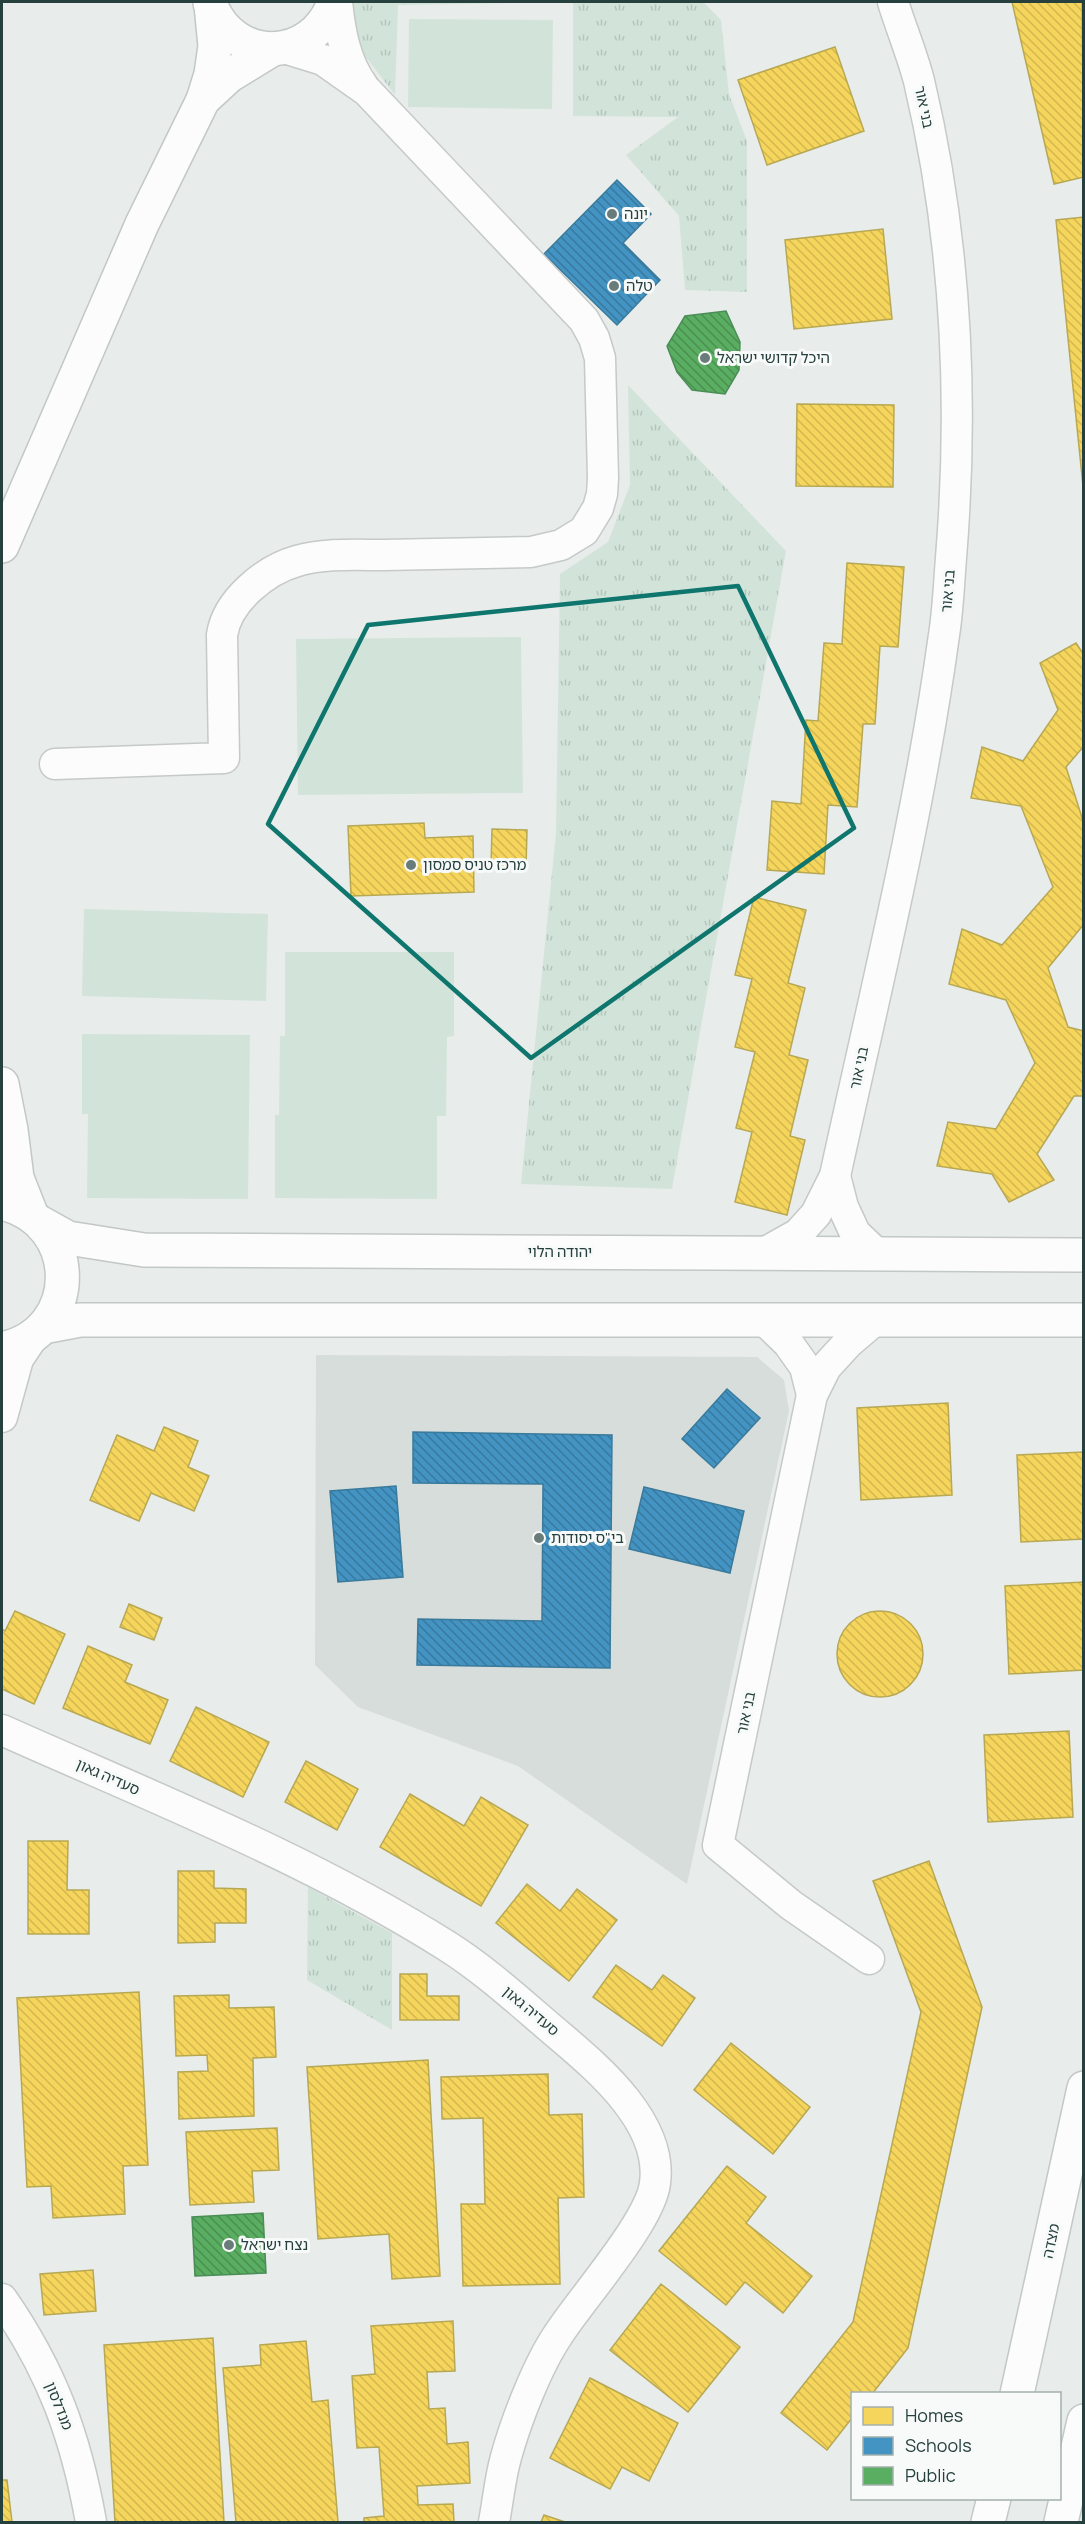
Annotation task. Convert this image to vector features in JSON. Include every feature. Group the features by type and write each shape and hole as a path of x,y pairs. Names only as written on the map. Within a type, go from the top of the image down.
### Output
{"main road":[{"path":"203,100 229,76 278,48 311,35 325,21 336,2"},
{"path":"210,3 220,23 235,37 252,46 278,48"},
{"path":"2,546 148,209 203,100 214,56 214,28 210,3"},
{"path":"2,1084 17,1178 36,1220 48,1231 59,1251 63,1275 60,1298 38,1331 25,1341 2,1349"},
{"name":"יהודה הלוי","path":"2,1203 22,1210 68,1238 144,1250 1083,1254"},
{"path":"38,1331 80,1320 764,1319 1074,1325"},
{"name":"מצדה","path":"1017,2392 1083,2088"},
{"path":"1061,2523 1083,2421"},
{"path":"988,2523 994,2500"}],"street":[{"path":"336,2 347,54 366,91"},
{"name":"בני אור","path":"764,1252 798,1234 816,1214 835,1176 915,813 944,633 954,514 957,428 956,357 950,259 936,167 918,79 893,2"},
{"path":"56,764 224,758 222,632 238,601 281,567 321,556 547,550 573,539 584,531 598,508 603,478 601,365 597,345 591,332 569,304 366,91 323,60 278,48"},
{"name":"בני אור","path":"835,1176 843,1207 855,1233 876,1253"},
{"name":"בני אור","path":"764,1319 788,1343 805,1367 812,1395"},
{"name":"בני אור","path":"869,1959 791,1905 718,1845 812,1395 826,1366 875,1320"},
{"path":"2,1417 18,1359 38,1331"},
{"name":"סעדיה גאון","path":"2,1730 289,1858 450,1948 505,1989 599,2069 642,2123 655,2156 656,2185 640,2221 556,2337 529,2394 506,2457 494,2523"},
{"name":"מנדלסון","path":"2,2299 47,2374 69,2426 91,2523"}],"highlighted area":[{"path":"738,586 854,828 531,1058 268,824 368,625"}],"shaded area":[{"name":"בי\"ס יסודות","path":"316,1355 757,1357 784,1380 789,1411 687,1884 518,1766 358,1707 315,1665"}],"green space":[{"path":"346,2 569,2 398,5 395,95 355,43"},
{"path":"573,2 703,2 721,20 729,94 747,141 747,292 685,290 679,216 626,155 678,117 573,116"},
{"path":"409,19 553,20 552,109 408,107"},
{"path":"628,385 786,551 672,1189 521,1184 556,833 560,574 608,542 630,485"},
{"path":"521,637 523,793 298,795 296,639"},
{"path":"84,909 268,914 266,1001 82,996"},
{"path":"285,952 454,952 454,1036 447,1037 446,1116 437,1116 437,1199 275,1198 275,1115 279,1115 280,1036 285,1036"},
{"path":"82,1034 250,1035 248,1199 87,1198 88,1114 82,1114"},
{"path":"308,1887 392,1933 392,2030 307,1980"}],"building: Homes":[{"path":"1012,2 1082,2 1084,177 1054,184"},
{"path":"835,47 864,131 767,165 738,80"},
{"path":"1084,217 1084,496 1056,220"},
{"path":"883,229 892,319 794,329 785,240"},
{"path":"797,404 894,405 893,487 796,486"},
{"path":"847,563 904,567 898,647 880,646 875,724 863,724 857,807 828,805 824,874 767,870 772,801 801,804 806,720 818,721 824,643 842,644"},
{"path":"1076,643 1084,655 1084,746 1066,767 1084,824 1084,924 1048,968 1068,1027 1084,1031 1084,1096 1074,1096 1037,1154 1054,1180 1009,1202 992,1174 937,1166 948,1122 996,1129 1035,1063 1006,1000 949,984 962,929 1002,945 1053,887 1021,806 971,798 982,747 1023,761 1058,710 1040,663"},
{"name":"מרכז טניס סמסון","path":"424,823 425,838 473,836 474,892 351,896 348,826"},
{"path":"492,829 527,830 526,867 491,866"},
{"path":"754,897 806,910 788,983 805,988 789,1055 808,1060 790,1136 805,1140 787,1215 735,1202 752,1132 736,1128 755,1052 735,1047 752,979 735,975"},
{"path":"948,1403 952,1495 861,1500 857,1408"},
{"path":"164,1427 198,1441 188,1467 209,1476 194,1511 151,1493 139,1521 90,1500 117,1435 154,1451"},
{"path":"1084,1452 1084,1539 1021,1542 1017,1455"},
{"path":"1084,1582 1084,1670 1009,1674 1005,1586"},
{"path":"129,1604 162,1618 154,1640 120,1627"},
{"path":"15,1611 65,1634 34,1704 2,1689 2,1629 5,1631"},
{"path":"872,1611 888,1611 911,1623 920,1637 923,1654 920,1671 911,1685 888,1697 872,1697 856,1690 844,1678 837,1662 837,1646 844,1630 856,1618"},
{"path":"88,1646 132,1665 125,1682 168,1700 150,1744 63,1708"},
{"path":"196,1707 269,1742 243,1797 170,1761"},
{"path":"1069,1731 1073,1817 988,1822 984,1735"},
{"path":"306,1761 358,1789 337,1830 285,1802"},
{"path":"410,1794 464,1826 481,1797 528,1825 481,1906 380,1847"},
{"path":"28,1841 68,1841 67,1890 89,1890 89,1934 28,1934"},
{"path":"929,1861 982,2007 908,2348 874,2392 851,2392 851,2419 827,2450 781,2413 853,2322 921,2012 873,1881"},
{"path":"178,1871 214,1871 214,1888 246,1889 246,1923 215,1923 215,1942 178,1943"},
{"path":"527,1884 560,1911 577,1889 617,1920 569,1981 496,1923"},
{"path":"616,1965 652,1990 663,1975 695,1998 662,2046 593,1997"},
{"path":"400,1974 427,1974 427,1996 459,1996 459,2020 400,2020"},
{"path":"139,1992 148,2165 123,2166 125,2214 53,2218 51,2186 27,2187 17,1998"},
{"path":"229,1995 229,2008 274,2007 276,2057 253,2058 254,2116 179,2119 178,2072 208,2071 207,2055 176,2056 174,1996"},
{"path":"731,2043 810,2107 773,2154 694,2090"},
{"path":"428,2060 440,2276 392,2279 389,2234 318,2239 307,2067"},
{"path":"548,2074 549,2115 582,2114 584,2197 558,2198 560,2284 463,2286 461,2204 485,2204 483,2118 442,2119 441,2077"},
{"path":"277,2128 279,2170 252,2171 254,2202 190,2205 186,2132"},
{"path":"727,2166 766,2197 746,2223 812,2276 783,2313 745,2282 726,2305 659,2251"},
{"path":"93,2270 96,2311 44,2315 40,2274"},
{"path":"661,2284 740,2347 688,2412 610,2350"},
{"path":"453,2321 455,2371 427,2372 429,2409 445,2408 447,2444 468,2442 470,2483 417,2486 418,2505 453,2504 454,2522 364,2522 364,2518 384,2516 379,2447 357,2448 352,2376 375,2374 371,2326"},
{"path":"213,2338 224,2522 115,2522 104,2345"},
{"path":"306,2341 312,2402 328,2400 338,2522 236,2522 223,2368 261,2365 260,2345"},
{"path":"590,2378 678,2423 649,2481 622,2467 610,2489 550,2458"},
{"path":"2,2480 7,2480 12,2522 2,2522"},
{"path":"544,2515 565,2522 541,2522"}],"building: Schools":[{"path":"617,180 651,214 623,243 660,280 617,325 544,254"},
{"path":"727,1389 760,1418 714,1468 682,1439"},
{"path":"413,1432 612,1435 610,1668 417,1665 418,1619 542,1621 543,1484 413,1483"},
{"path":"396,1486 403,1577 338,1582 330,1491"},
{"path":"644,1487 744,1511 730,1573 629,1549"}],"building: Public":[{"name":"היכל קדושי ישראל","path":"726,311 740,342 739,370 725,394 692,390 677,372 667,346 685,316"},
{"name":"נצח ישראל","path":"263,2213 266,2273 195,2276 192,2217"}],"place":[{"name":"יונה","path":"612,214"},
{"name":"טלה","path":"614,286"},
{"name":"היכל קדושי ישראל","path":"705,358"},
{"name":"מרכז טניס סמסון","path":"411,865"},
{"name":"בי\"ס יסודות","path":"539,1538"},
{"name":"נצח ישראל","path":"229,2245"}]}
